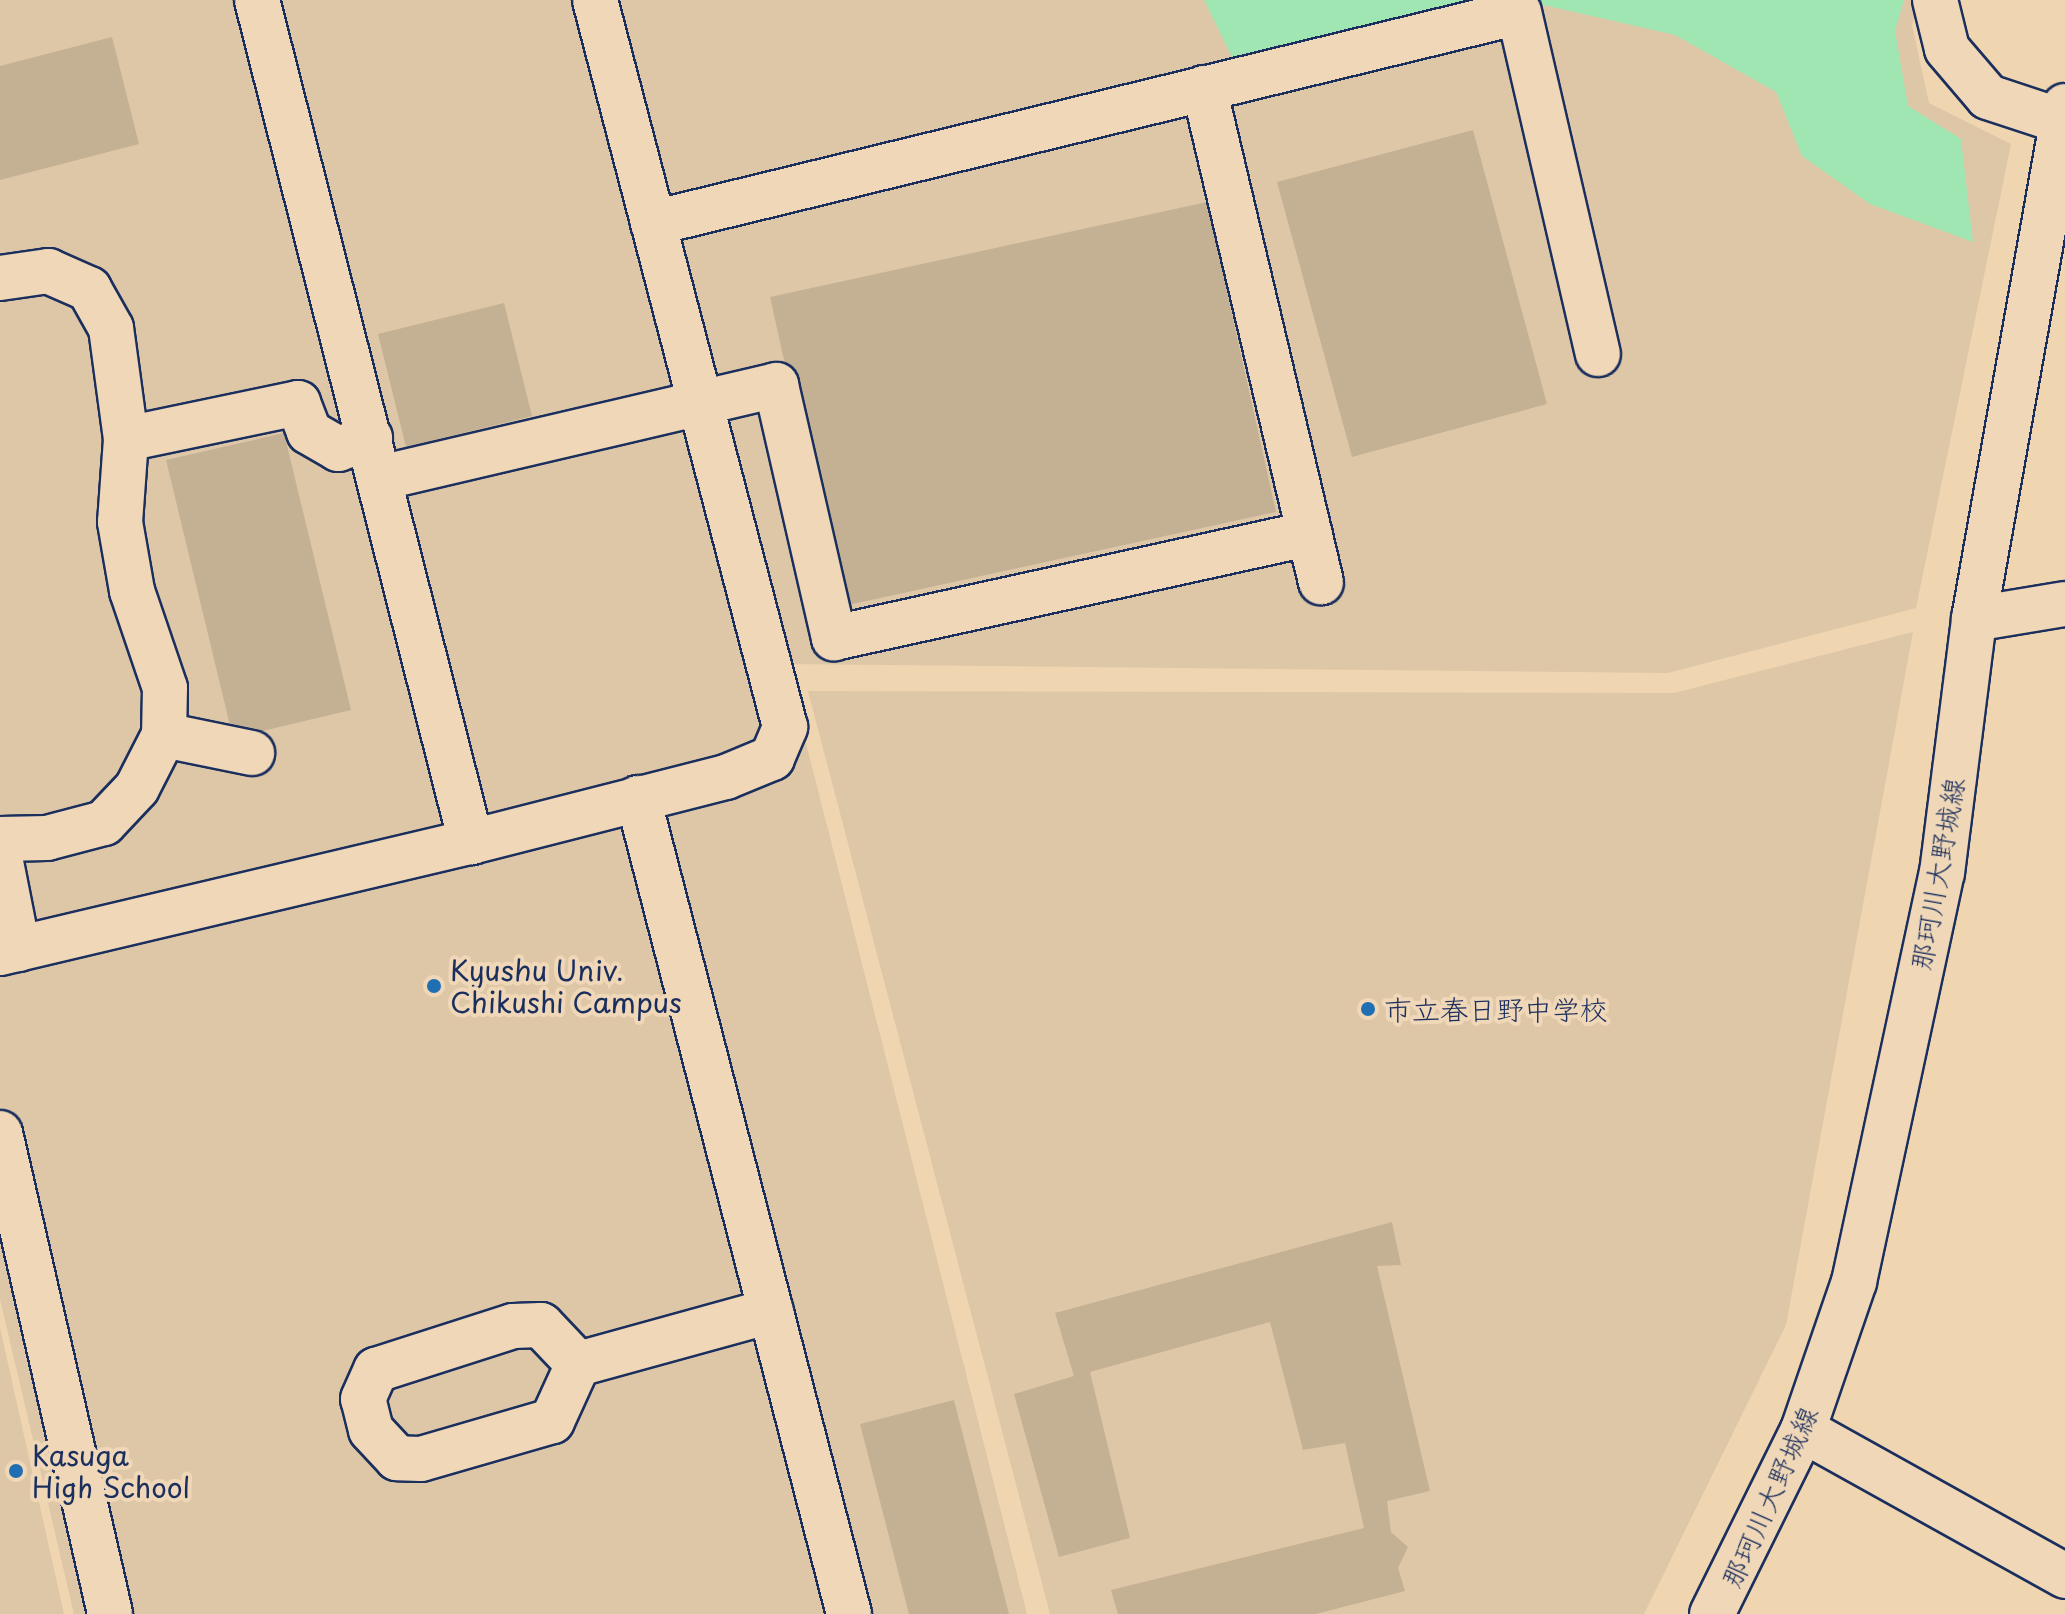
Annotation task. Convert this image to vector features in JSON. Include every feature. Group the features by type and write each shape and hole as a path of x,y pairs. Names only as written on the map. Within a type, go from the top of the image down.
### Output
{"main road":[{"path":"257,0 471,842"},
{"path":"0,857 9,951 471,842 638,798 772,758 785,727 595,0"},
{"path":"1935,0 1947,49 1988,97 2063,114"},
{"path":"653,223 1519,12 1598,354"},
{"path":"1204,88 1321,582"},
{"name":"那珂川大野城線","path":"1712,1614 1803,1430 1854,1282 1942,873 1974,619 2063,114"},
{"path":"0,278 48,271 89,289 111,328 126,439 120,522 132,591 165,688 164,735 137,788 104,823 47,838 0,839"},
{"path":"126,439 298,403 309,432 338,449 375,458 776,385 834,638 1310,533"},
{"path":"1974,619 2065,604"},
{"path":"164,735 252,753"},
{"path":"638,798 849,1614"},
{"path":"0,1133 110,1614"},
{"path":"578,1364 771,1311"},
{"path":"1803,1430 2065,1576"}],"shaded area":[{"name":"Kyushu Univ. Chikushi Campus","path":"0,0 1920,0 1912,25 1929,103 2011,144 1916,608 1668,673 786,664 1027,1614 74,1614 0,1299"},
{"name":"市立春日野中学校","path":"1913,632 1786,1325 1644,1614 1050,1614 808,691 1674,693"},
{"name":"Kasuga High School","path":"0,1328 64,1614 0,1614"}],"green space":[{"path":"1204,0 1487,0 1232,57"},
{"path":"1522,0 1904,0 1895,31 1908,106 1961,139 1973,242 1870,204 1802,156 1776,92 1675,35"}],"building":[{"path":"112,37 139,144 0,180 0,66"},
{"path":"1473,130 1547,404 1352,457 1277,182"},
{"path":"1207,202 1276,512 839,607 770,297"},
{"path":"504,303 532,416 406,447 378,334"},
{"path":"284,433 351,710 233,738 166,460"},
{"path":"1392,1222 1401,1265 1377,1266 1430,1491 1387,1501 1391,1532 1408,1547 1398,1568 1405,1591 1316,1614 1118,1614 1111,1590 1364,1528 1345,1443 1303,1450 1270,1322 1090,1372 1130,1538 1059,1557 1014,1394 1074,1376 1055,1313"},
{"path":"954,1400 1009,1614 909,1614 860,1424"}],"place":[{"name":"Kyushu Univ. Chikushi Campus","path":"434,986"},
{"name":"市立春日野中学校","path":"1368,1009"},
{"name":"Kasuga High School","path":"16,1471"}]}
